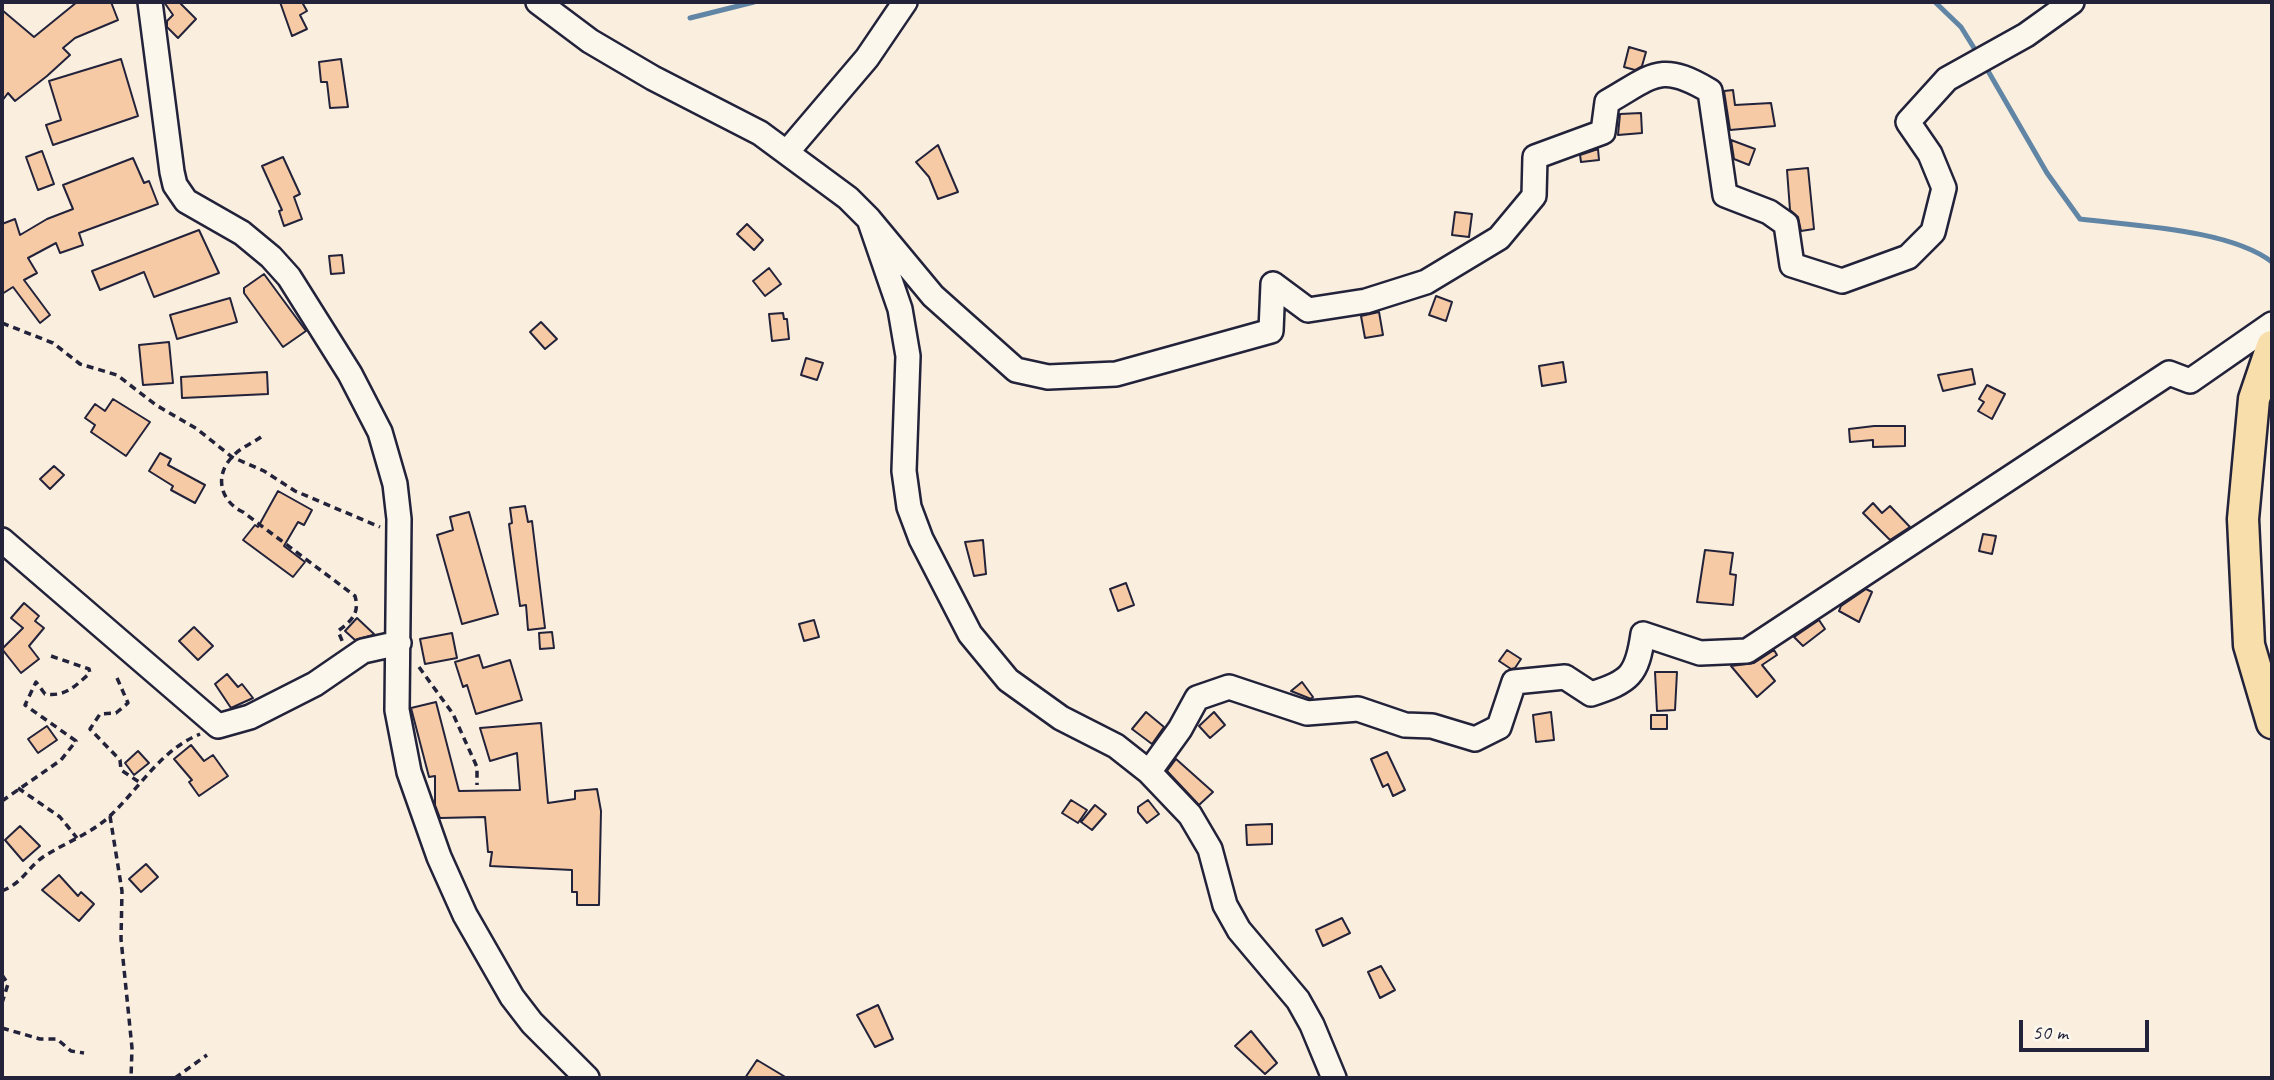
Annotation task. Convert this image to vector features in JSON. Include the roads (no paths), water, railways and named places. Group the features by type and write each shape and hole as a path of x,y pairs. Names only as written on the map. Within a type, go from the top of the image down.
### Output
{"main road":[{"path":"2272,346 2254,399 2243,519 2249,645 2272,723"}],"street":[{"path":"150,2 175,185 186,201 242,233 271,257 320,323 380,432 395,484 400,545 396,690 399,730 409,772 439,857 465,915 512,997 532,1023 586,1078"},
{"path":"538,2 590,41 679,93 760,133 787,152 848,198 869,219 933,296 1016,370 1048,377 1116,374 1271,331 1273,284 1308,310 1366,301 1426,282 1499,238 1534,196 1535,157 1603,132 1607,102 1656,74 1683,75 1710,92 1725,195 1769,212 1786,224 1792,265 1842,281 1908,257 1933,232 1944,188 1930,153 1908,122 1947,79 2026,35 2072,2"},
{"path":"787,152 867,58 905,2"},
{"path":"869,219 900,309 908,356 904,471 909,507 921,539 970,634 1008,680 1060,718 1116,746 1149,772 1190,815 1210,849 1225,905 1239,930 1298,1000 1312,1025 1334,1078"},
{"path":"1149,772 1180,729 1197,698 1229,687 1307,713 1358,709 1405,725 1432,726 1475,738 1499,727 1514,682 1565,677 1591,694 1623,683 1640,660 1643,634 1700,653 1747,651 1889,555 2029,468 2169,373 2190,381 2272,324"},
{"path":"2,540 218,726 250,717 315,684 363,651 399,645"}],"waterway":[{"path":"690,18 754,2"},
{"path":"1935,2 1961,27 1979,56"},
{"path":"1984,64 2047,173 2080,219 2207,236 2254,251 2272,262"}]}
